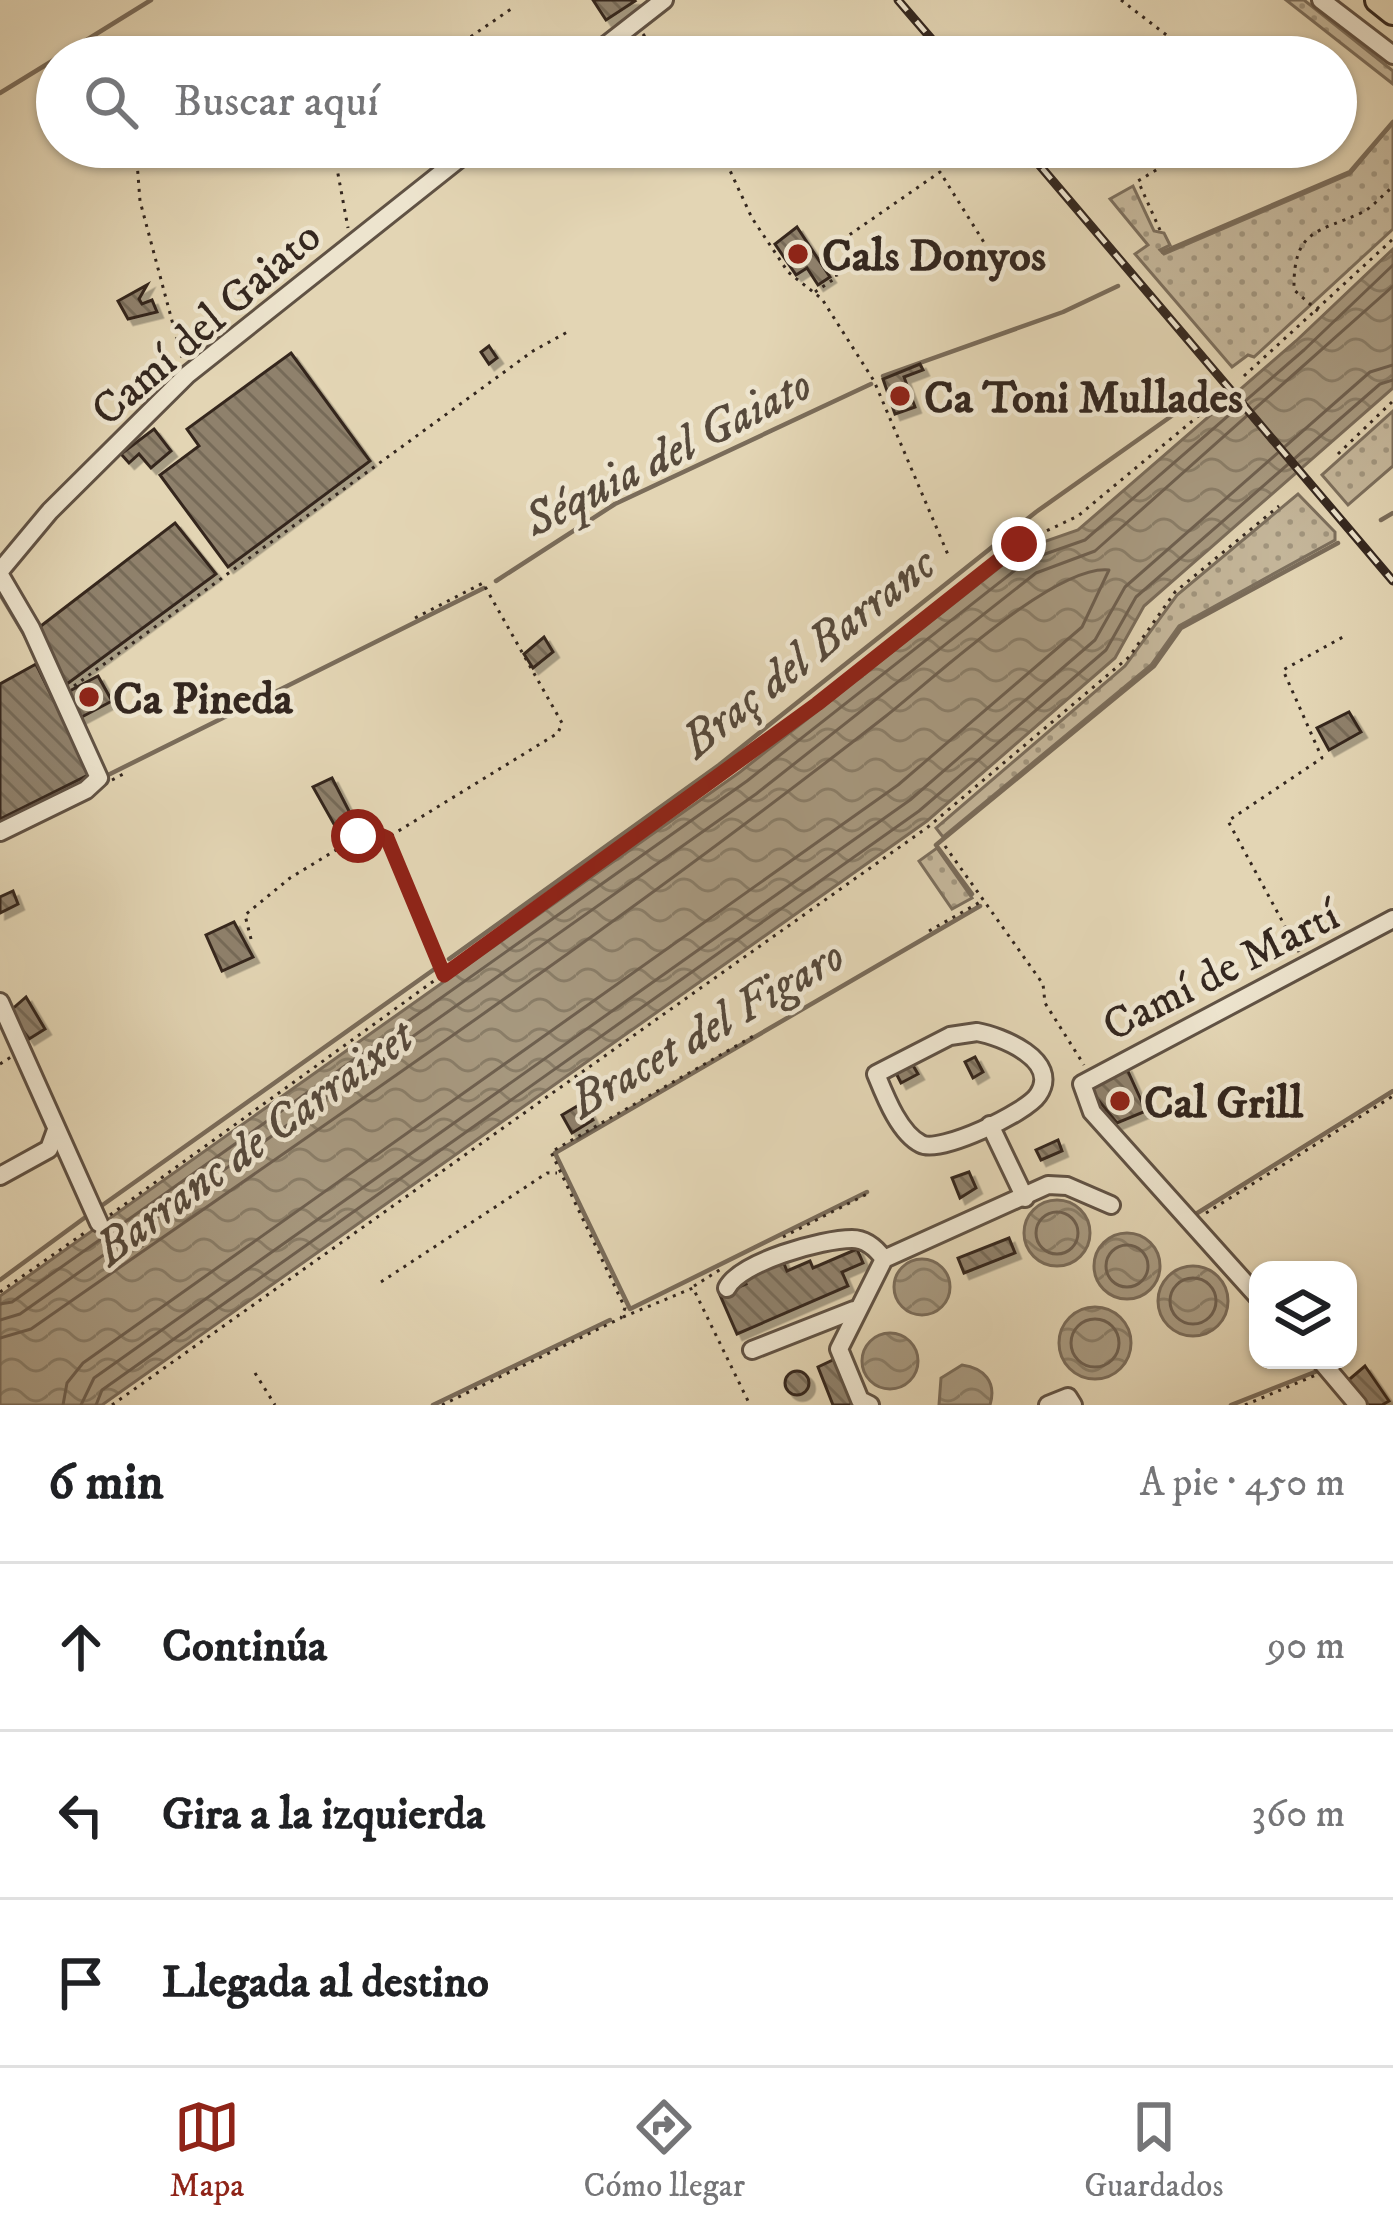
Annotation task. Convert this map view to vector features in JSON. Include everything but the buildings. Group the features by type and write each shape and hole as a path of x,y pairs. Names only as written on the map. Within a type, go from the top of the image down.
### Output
{"highway":[{"path":"1378,0 1393,12"}],"street":[{"path":"618,36 664,0"},
{"path":"1321,0 1393,55"},
{"name":"Camí del Gaiato","path":"0,832 86,790 99,778 62,693 0,573 50,511 187,375 447,168"},
{"name":"Camí de Martí","path":"1087,1080 1393,920"},
{"path":"0,1002 56,1129 57,1149 99,1223"},
{"path":"976,1032 1003,1036 1030,1055 1042,1076 1042,1089 1035,1100 990,1125 928,1147 909,1135 877,1074 950,1036 976,1032"},
{"path":"1087,1080 1092,1112 1249,1287"},
{"path":"990,1125 1025,1198"},
{"path":"0,1176 57,1149"},
{"path":"870,1405 860,1400 839,1348 884,1258 1048,1185 1067,1186 1111,1205"},
{"path":"728,1288 734,1276 750,1267 853,1239 876,1246 884,1258"},
{"path":"752,1350 854,1310"},
{"path":"1327,1369 1358,1405"},
{"path":"1048,1405 1068,1397 1073,1405"}],"path":[{"path":"1121,0 1168,36"},
{"path":"472,36 514,7"},
{"path":"635,23 644,36"},
{"path":"137,168 140,201 187,375"},
{"path":"338,168 355,240"},
{"path":"729,168 752,218 788,272 814,292 874,381 949,556"},
{"path":"1159,168 1138,181 1160,230"},
{"path":"814,292 837,277 829,249 940,172 995,260"},
{"path":"1318,311 1294,290 1295,260 1303,243 1316,230 1368,210 1393,187"},
{"path":"1244,376 1393,239"},
{"path":"62,693 533,351 571,330"},
{"path":"0,1292 817,704 1019,544 1078,517 1220,398"},
{"path":"1338,454 1393,401"},
{"path":"112,1405 928,826 1129,658 1175,592 1279,506"},
{"path":"387,838 557,733 562,723 489,587 483,584 415,618"},
{"path":"1307,967 1228,820 1322,758 1283,670 1343,637"},
{"path":"251,939 244,915 290,878 358,836 373,832 387,838 444,975"},
{"path":"945,846 1043,984 1045,1004 1087,1080"},
{"path":"929,931 984,901"},
{"path":"622,1318 625,1309 552,1160 554,1148 757,1034"},
{"path":"1190,1222 1393,1096"},
{"path":"381,1282 547,1173 559,1173"},
{"path":"442,1405 693,1288 750,1405"},
{"path":"1245,1405 1316,1369"},
{"path":"255,1373 274,1405"}],"shaded area":[{"path":"1286,0 1304,0 1349,36 1332,36"},
{"path":"1357,42 1393,71 1393,84 1357,56"},
{"path":"1393,123 1393,229 1254,357 1248,355 1232,367 1135,254 1148,245 1110,199 1133,186 1154,231 1164,233 1170,245 1160,250 1164,254 1350,174"},
{"path":"1393,411 1393,466 1348,505 1322,475"},
{"path":"1298,494 1335,532 1335,540 1179,626 1151,665 943,837 936,828 1125,666 1177,595"},
{"path":"937,848 972,898 952,909 919,861"}],"water":[{"name":"Barranc de Carraixet","path":"1393,249 1393,388 1144,606 1115,658 927,821 102,1405 0,1405 0,1296 740,772 1023,549 1078,530 1296,341"},
{"path":"1057,1200 1080,1210 1090,1233 1080,1256 1057,1266 1034,1256 1024,1233 1034,1210"},
{"path":"1127,1233 1150,1243 1160,1266 1150,1289 1127,1299 1104,1289 1094,1266 1104,1243"},
{"path":"922,1259 942,1267 950,1287 942,1307 922,1315 902,1307 894,1287 902,1267"},
{"path":"1193,1266 1218,1276 1228,1301 1218,1326 1193,1336 1168,1326 1158,1301 1168,1276"},
{"path":"1095,1307 1120,1318 1131,1343 1120,1368 1095,1379 1070,1368 1059,1343 1070,1318"},
{"path":"890,1333 910,1341 918,1361 910,1381 890,1389 870,1381 862,1361 870,1341"},
{"path":"962,1365 987,1378 992,1389 990,1405 939,1405 941,1378"}],"waterway":[{"path":"93,36 151,0"},
{"path":"0,93 36,71"},
{"name":"Séquia del Gaiato","path":"1357,164 1393,122"},
{"name":"Séquia del Gaiato","path":"1163,252 1353,168"},
{"name":"Séquia del Gaiato","path":"883,376 1063,312 1118,286"},
{"name":"Séquia del Gaiato","path":"496,581 615,504 871,384"},
{"name":"Braç del Barranc","path":"449,959 719,765 1036,512 1204,393"},
{"name":"Bracet del Figaro","path":"1381,520 1393,513"},
{"name":"Bracet del Figaro","path":"972,894 936,845 1154,666 1181,628 1338,543"},
{"name":"Séquia del Gaiato","path":"108,775 484,588"},
{"path":"0,594 26,637"},
{"name":"Séquia del Gaiato","path":"64,792 86,780"},
{"name":"Bracet del Figaro","path":"867,1192 630,1309 555,1153 980,906"},
{"name":"Braç del Barranc","path":"97,1209 436,968"},
{"path":"1191,1217 1393,1091"},
{"name":"Braç del Barranc","path":"0,1280 87,1216"},
{"path":"433,1405 610,1320"},
{"path":"1231,1405 1320,1370"}],"railway":[{"path":"898,0 929,36"},
{"path":"1042,168 1393,581"}],"place":[{"name":"Cals Donyos","path":"798,254"},
{"name":"Ca Toni Mullades","path":"900,396"},
{"name":"Ca Pineda","path":"89,697"},
{"name":"Cal Grill","path":"1120,1101"}],"route":[{"path":"358,836 373,832 387,838 444,975 817,704 1019,544"}]}
